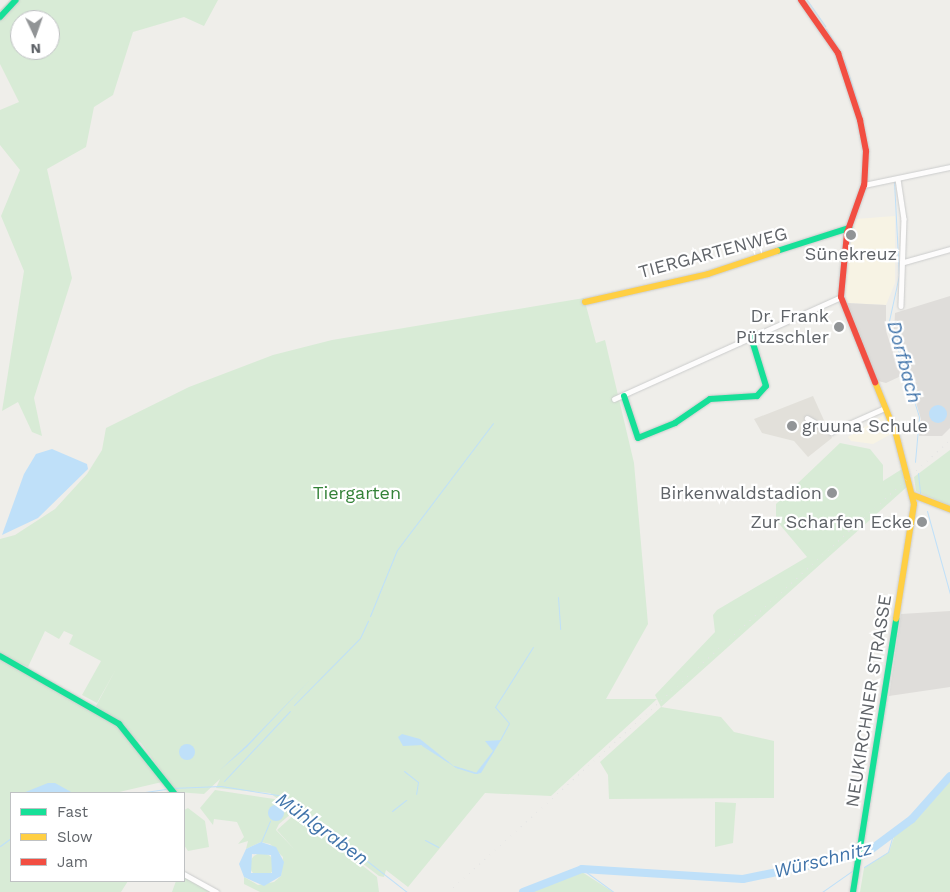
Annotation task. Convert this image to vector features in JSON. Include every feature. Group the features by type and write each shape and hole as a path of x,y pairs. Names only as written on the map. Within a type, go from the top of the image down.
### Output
{"street":[{"path":"0,17 16,0"},
{"path":"614,399 841,297 849,228 864,185 866,151 855,100 838,53 800,0"},
{"path":"864,185 950,167"},
{"path":"898,179 904,262 901,306"},
{"name":"TIERGARTENWEG","path":"585,302 708,274 849,228"},
{"path":"904,262 950,249"},
{"name":"NEUKIRCHNER STRASSE","path":"841,297 885,408 913,495 914,514 853,892"},
{"path":"624,396 638,438 675,423 710,399 744,400 757,396 766,386 751,338"},
{"path":"807,418 831,432 885,408"},
{"path":"913,495 928,504 950,508"},
{"path":"914,514 928,504"},
{"path":"0,656 119,724 172,790"},
{"path":"185,875 216,892"}],"shaded area":[{"path":"895,216 895,283 886,305 847,303 844,284 855,219"},
{"path":"950,296 950,428 942,436 919,436 921,419 894,331 895,313"},
{"path":"847,303 886,305 886,331 901,376 886,383 878,381"},
{"name":"gruuna Schule","path":"813,396 832,438 808,457 794,441 762,433 754,419"},
{"path":"884,415 891,434 873,444 851,441 848,437"},
{"path":"950,611 950,687 889,696 901,614"}],"green space":[{"path":"10,0 218,0 204,26 184,17 133,32 113,95 94,107 86,147 47,169 72,278 34,398 42,436 32,432 18,402 2,411 24,271 1,216 20,170 0,145 0,110 19,102 0,64 0,10"},
{"name":"Tiergarten","path":"584,298 596,343 605,340 634,463 648,624 606,699 657,699 551,796 485,793 408,887 386,870 384,877 379,876 270,793 216,788 220,779 204,794 176,792 141,743 96,706 116,669 97,703 82,695 101,661 69,644 73,635 64,631 59,639 45,631 28,667 0,655 0,539 15,535 55,509 87,474 102,450 106,428 189,387 273,355 332,340"},
{"path":"840,443 870,449 883,465 883,481 902,469 909,485 661,707 655,695 715,632 713,615 717,610 807,557 776,520 776,504"},
{"path":"950,450 950,506 916,491 914,477"},
{"path":"0,657 119,724 162,782 119,792 10,792 10,882 127,882 121,892 0,892"},
{"path":"661,707 721,717 734,732 774,741 774,798 609,799 608,775 600,762"},
{"path":"950,777 950,892 860,892 864,868 889,852 894,837"},
{"path":"215,790 281,800 292,813 279,824 276,830 295,850 277,830 296,813 377,877 379,892 260,892 244,884 244,877 258,885 274,882 281,876 283,857 270,844 261,842 246,849 248,841 238,844 244,837 237,822 214,819 213,825 200,808"},
{"path":"715,802 736,803 733,843 715,847"},
{"path":"188,808 205,821 209,847 188,851 185,846 185,810"},
{"path":"262,853 267,854 273,860 273,870 267,876 262,877 257,876 251,870 250,865 251,860 257,854"},
{"path":"582,872 613,892 530,892 554,879"},
{"path":"185,878 212,892 172,892 176,882 185,882"}],"water":[{"path":"934,405 942,405 947,410 945,421 934,423 929,418 929,410"},
{"path":"52,449 87,464 88,469 38,518 2,535 24,474 36,454"},
{"path":"310,680 247,747 220,770 248,744"},
{"path":"402,734 420,739 455,767 476,773 493,751 485,741 501,740 481,773 475,774 456,768 423,745 403,746 398,737"},
{"path":"184,744 190,744 195,749 193,758 184,760 179,755 179,749"},
{"path":"48,783 55,783 71,792 26,792"},
{"path":"276,805 284,813 276,821 268,813"},
{"path":"261,842 276,847 284,862 281,876 264,886 244,877 239,864 246,849","holes":["252,854 271,855 272,873 251,873"]}],"waterway":[{"name":"Dorfbach","path":"807,0 825,26"},
{"name":"Dorfbach","path":"826,29 838,48"},
{"name":"Dorfbach","path":"844,60 861,113"},
{"name":"Dorfbach","path":"894,181 899,275 889,321 919,417 915,462"},
{"path":"370,616 397,550 493,423"},
{"name":"Dorfbach","path":"918,473 920,493"},
{"name":"Dorfbach","path":"927,511 950,594"},
{"path":"558,597 560,629"},
{"path":"294,705 360,638 368,621"},
{"path":"500,740 509,723 495,707 533,647"},
{"path":"224,781 290,711"},
{"path":"422,745 448,762"},
{"path":"454,766 477,773 493,751"},
{"path":"404,771 418,782 416,794"},
{"name":"Würschnitz","path":"523,892 582,869 743,879 865,854 912,819 950,776"},
{"name":"Mühlgraben","path":"172,788 221,786 284,796 407,892"},
{"name":"Mühlgraben","path":"145,792 166,789"},
{"path":"392,811 406,800"},
{"path":"261,842 270,821"},
{"name":"Mühlgraben","path":"864,867 888,852 893,835"},
{"name":"Mühlgraben","path":"0,846 10,839"},
{"path":"425,840 438,847"},
{"path":"582,869 614,892"},
{"name":"Mühlgraben","path":"822,892 853,870"}],"railway":[{"path":"448,892 950,440"}],"traffic: fast":[{"path":"0,17 16,0"},
{"path":"777,251 849,228"},
{"path":"624,396 638,438 675,423 710,399 757,396 766,386 751,337"},
{"path":"853,892 896,619"},
{"path":"0,656 119,724 173,792"}],"traffic: slow":[{"path":"585,302 708,274 777,251"},
{"path":"875,382 896,434 914,504 896,619"},
{"path":"913,495 950,509"}],"traffic: jam":[{"path":"801,0 838,53 860,120 866,151 864,185 847,233 841,297 875,382"}],"place":[{"name":"Sünekreuz","path":"851,235"},
{"name":"Dr. Frank Pützschler","path":"839,327"},
{"name":"gruuna Schule","path":"792,426"},
{"name":"Birkenwaldstadion","path":"832,493"},
{"name":"Zur Scharfen Ecke","path":"922,522"}]}
